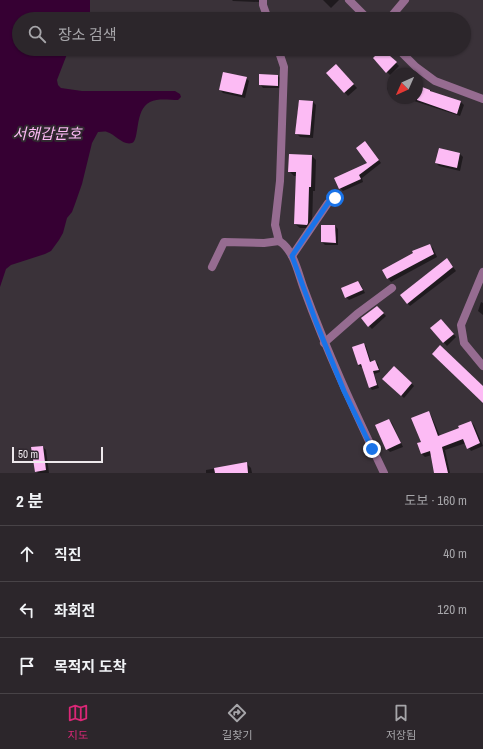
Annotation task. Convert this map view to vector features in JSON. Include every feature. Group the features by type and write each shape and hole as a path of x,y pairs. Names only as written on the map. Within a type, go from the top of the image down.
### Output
{"street":[{"path":"263,0 266,12"},
{"path":"349,0 361,12"},
{"path":"395,12 405,0"},
{"path":"279,241 276,225 280,181 284,67 280,56"},
{"path":"405,56 416,67 435,81 483,100"},
{"path":"292,256 328,203 335,198"},
{"path":"212,267 224,242 257,243 279,241 285,245 292,256 324,343 344,391 384,473"},
{"path":"483,272 461,325 464,342 483,366"},
{"path":"324,343 356,314 392,288"}],"water":[{"name":"서해갑문호","path":"0,0 90,0 90,12 12,12 12,56 66,56 57,80 58,85 61,88 82,91 175,91 180,94 181,97 178,100 153,101 145,106 139,118 136,136 132,143 125,143 110,133 98,132 92,143 82,184 75,204 72,212 67,218 63,233 59,240 51,251 11,265 6,269 0,287"}],"building":[{"path":"375,56 390,56 397,62 391,68 387,68 386,73 373,58"},
{"path":"336,64 354,84 344,93 326,73"},
{"path":"223,72 247,77 242,95 219,90"},
{"path":"259,74 278,75 278,86 259,85"},
{"path":"423,87 461,101 457,114 423,102"},
{"path":"299,100 313,101 310,135 295,134"},
{"path":"365,141 379,160 359,175 361,179 339,189 334,178 367,163 356,148"},
{"path":"439,148 460,153 457,168 435,163"},
{"path":"289,154 312,155 311,187 309,187 307,225 294,224 296,172 288,172"},
{"path":"321,225 335,225 336,243 321,242"},
{"path":"430,244 434,254 387,279 382,270 413,253 412,251"},
{"path":"447,258 453,267 407,304 400,295"},
{"path":"358,281 363,290 345,298 341,288"},
{"path":"377,306 384,313 368,327 361,318"},
{"path":"441,319 454,334 443,343 430,328"},
{"path":"364,343 370,362 375,360 379,370 373,371 377,385 369,388 361,364 358,365 352,347"},
{"path":"440,345 483,386 483,403 432,354"},
{"path":"394,366 412,383 401,396 382,379"},
{"path":"429,411 438,436 459,428 458,426 471,421 480,443 467,449 463,439 442,447 448,473 434,473 430,451 421,454 417,443 421,442 411,418"},
{"path":"389,419 401,443 386,450 375,425"},
{"path":"43,446 46,470 35,472 31,447"},
{"path":"247,462 248,473 215,473 214,468"}],"route":[{"path":"335,198 328,203 292,256 316,322 344,391 372,449"}]}
